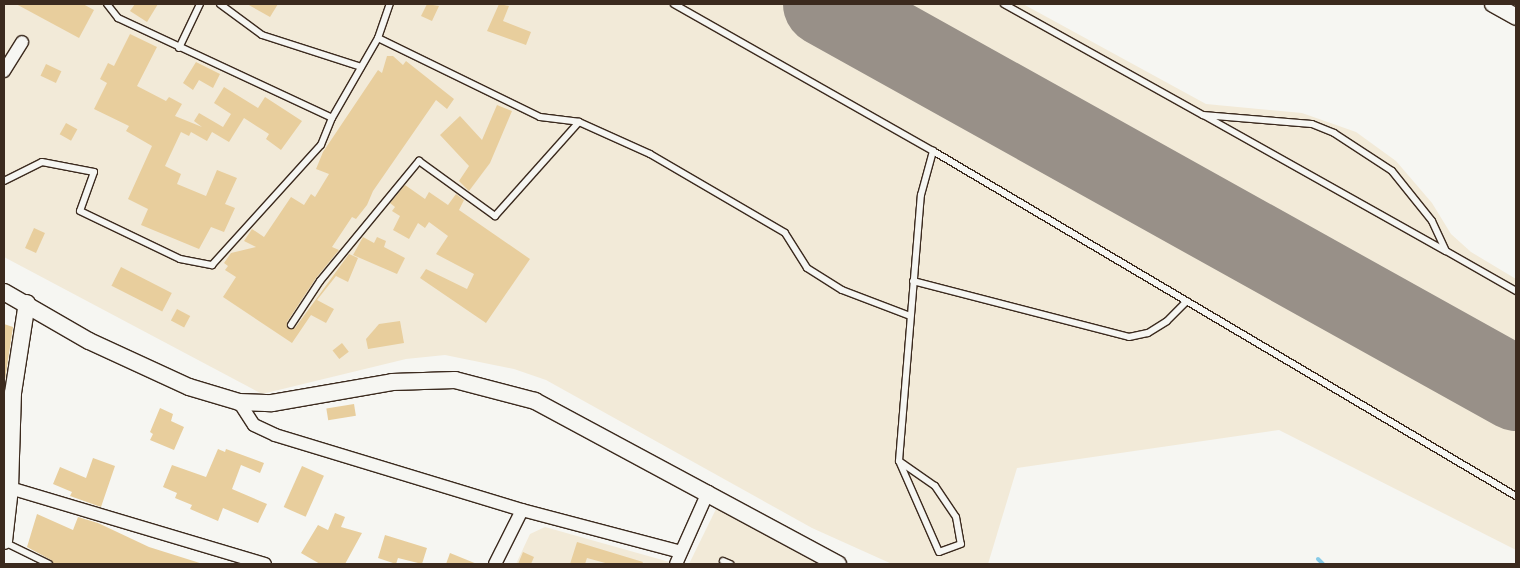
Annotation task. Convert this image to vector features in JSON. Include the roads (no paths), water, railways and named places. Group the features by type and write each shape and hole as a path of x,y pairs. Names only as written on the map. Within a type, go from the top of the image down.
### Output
{"street":[{"path":"1494,4 1516,17"},
{"path":"4,71 22,42"},
{"path":"4,292 27,303 89,340 189,387 239,402 272,403 392,382 455,380 535,401 708,492 838,564"},
{"path":"4,542 10,488 13,393 27,303"},
{"path":"239,402 254,425 276,435 522,510 682,552"},
{"path":"10,488 264,564"},
{"path":"676,564 708,492"},
{"path":"495,564 522,510"}],"lane":[{"path":"107,4 118,18 332,118"},
{"path":"180,48 200,4"},
{"path":"220,4 262,36 361,67"},
{"path":"4,181 42,162 94,172 80,211 180,260 212,265 306,164 321,145 332,118 378,38 390,4"},
{"path":"674,4 933,151 1516,496"},
{"path":"1004,4 1516,290"},
{"path":"378,38 540,118 578,122 650,154 785,233 807,268 842,290 910,316"},
{"path":"1203,115 1312,124 1334,133 1392,171 1432,221 1446,251"},
{"path":"291,326 320,280 419,161 495,216 578,122"},
{"path":"899,461 935,486 956,517 961,544 939,552 899,461 921,195 933,151"},
{"path":"913,281 1129,337 1148,333 1167,321 1187,301"},
{"path":"4,542 49,564"}],"waterway":[{"path":"1318,559 1323,564"}]}
